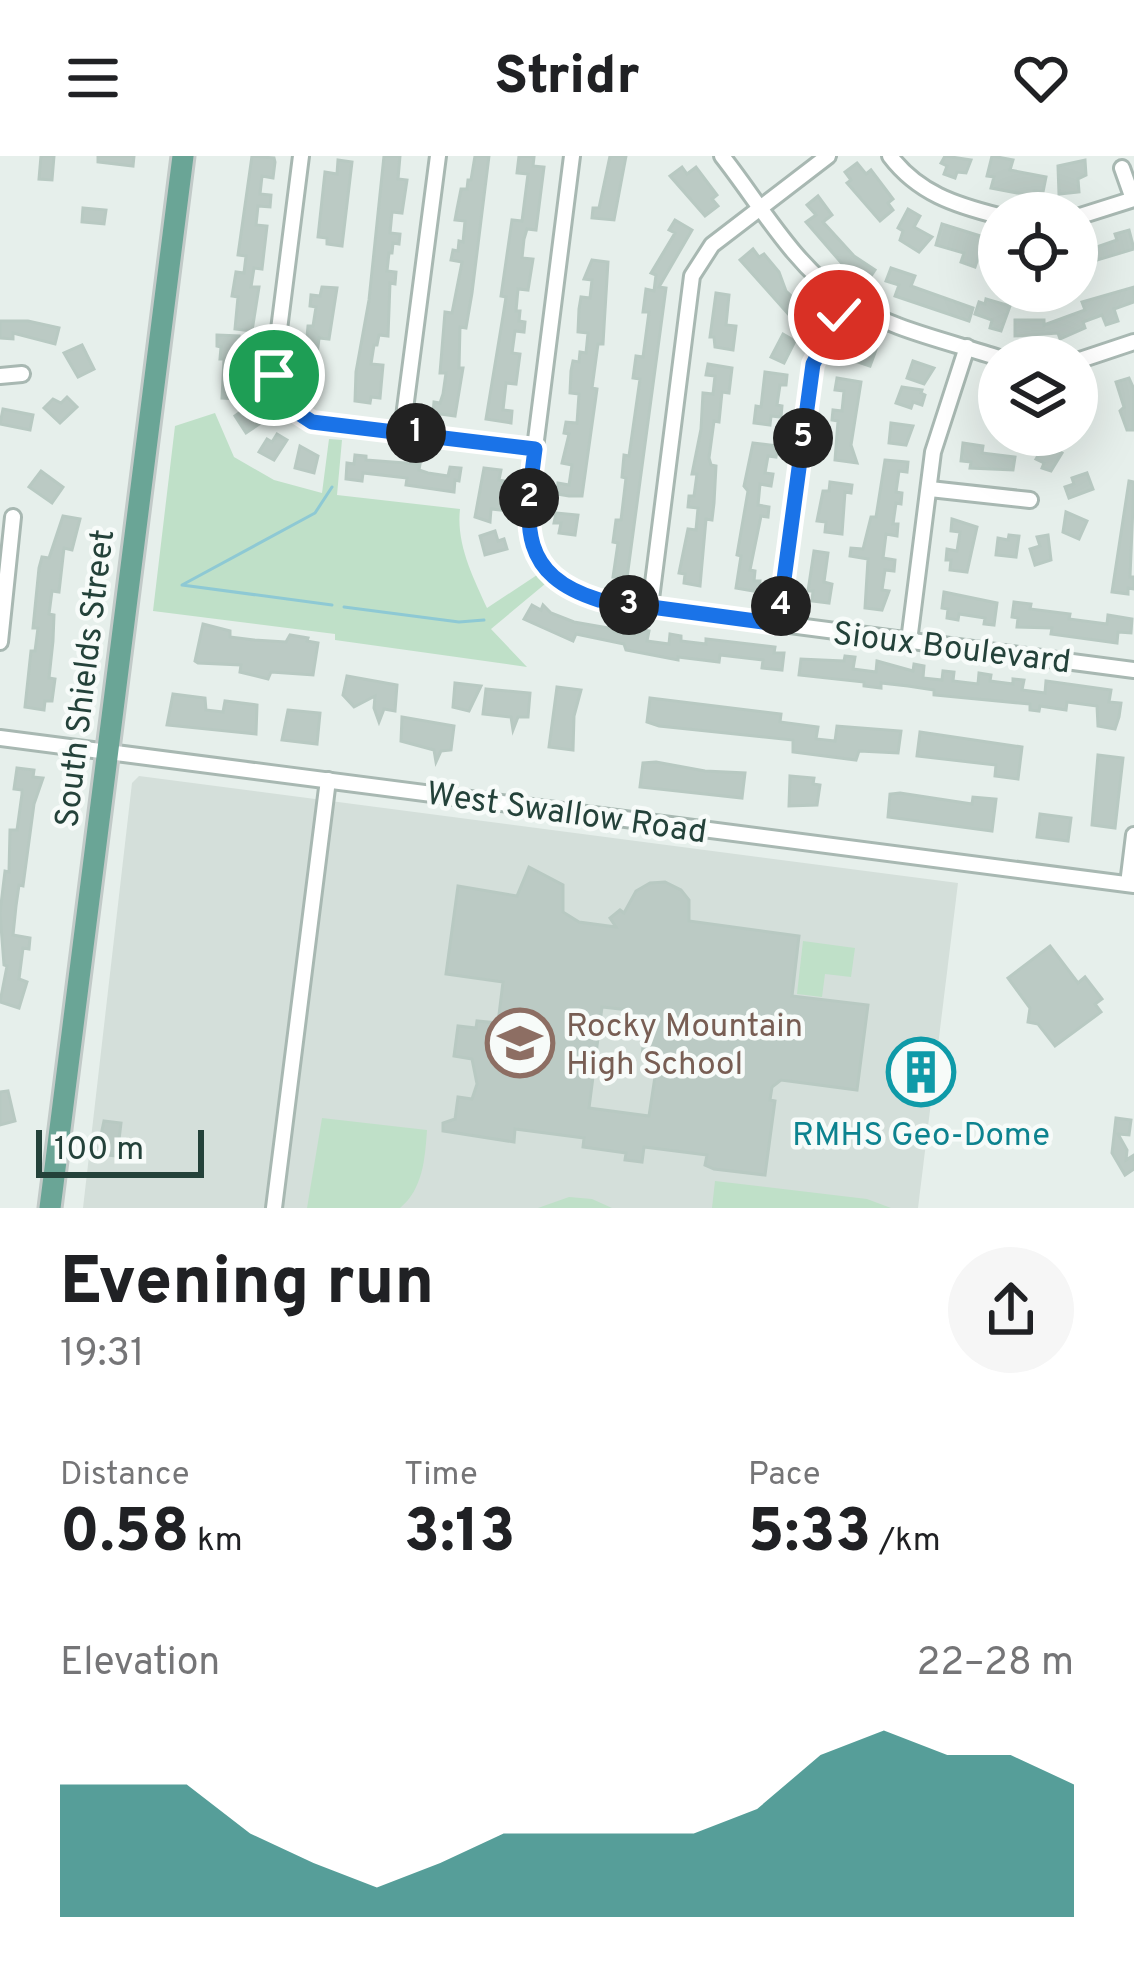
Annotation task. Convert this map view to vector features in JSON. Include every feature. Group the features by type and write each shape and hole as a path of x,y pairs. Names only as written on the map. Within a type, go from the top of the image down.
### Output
{"main road":[{"name":"South Shields Street","path":"50,1208 183,156"}],"street":[{"path":"301,156 274,369 276,388 286,405 312,422 535,449"},
{"path":"402,432 438,156"},
{"name":"Sioux Boulevard","path":"572,156 527,522 533,548 545,569 578,594 650,608 1134,670"},
{"path":"722,156 809,269 848,302 978,351"},
{"path":"650,608 689,286 704,255 828,156"},
{"path":"890,156 930,194 978,209"},
{"path":"1098,210 1134,199 1122,168"},
{"path":"778,624 813,364 848,302"},
{"path":"1098,354 1134,342"},
{"path":"909,641 938,429 967,347"},
{"path":"0,376 22,374"},
{"path":"930,489 1030,500"},
{"path":"0,642 13,517"},
{"name":"West Swallow Road","path":"0,738 1131,885"},
{"path":"274,1208 328,780"},
{"path":"1131,885 1134,835"}],"shaded area":[{"name":"Rocky Mountain High School","path":"139,776 958,883 918,1208 83,1208 132,783"}],"green space":[{"path":"215,413 234,457 274,480 322,493 329,439 342,440 337,495 460,509 463,548 487,608 537,575 545,584 491,629 527,667 335,640 335,634 153,611 175,426"},
{"path":"803,941 855,948 851,977 825,974 822,997 797,994"},
{"path":"322,1118 427,1130 418,1183 400,1208 307,1208"},
{"path":"715,1181 867,1199 891,1208 712,1208"},
{"path":"569,1197 592,1199 612,1208 538,1208"}],"building":[{"path":"41,156 54,156 52,180 39,179"},
{"path":"98,156 134,156 133,166 98,162"},
{"path":"252,156 274,158 275,162 273,178 262,176 260,194 271,195 270,207 258,206 256,225 267,226 262,269 254,268 251,287 259,287 252,331 235,329 238,297 232,296 236,272 244,273 246,256 238,255"},
{"path":"384,156 400,156 398,179 407,180 402,213 392,212 390,233 400,234 399,244 393,243 389,253 387,271 396,272 395,284 390,283 388,336 379,335 371,364 383,365 380,398 371,397 370,403 355,401 356,372 369,300"},
{"path":"475,156 489,156 472,293 466,328 460,327 459,368 463,368 455,416 433,413 434,402 440,403 443,394 446,373 440,373 445,312 452,313 462,262 451,260 459,241 463,242 465,221 455,220"},
{"path":"519,156 534,157 533,166 544,167 536,230 527,229 524,239 522,258 533,259 528,290 518,289 516,311 520,311 519,321 525,322 524,332 515,331 512,353 520,354 516,384 506,383 503,410 512,411 511,423 486,419 506,297 501,296 512,220 522,221 528,174 517,173"},
{"path":"610,156 626,156 614,220 592,218 593,208 599,208"},
{"path":"945,156 971,160 966,173 957,172 955,178 944,174 947,166 941,163"},
{"path":"992,156 1013,160 1010,170 1046,177 1043,192 1012,192 991,188 994,177 987,176"},
{"path":"338,160 352,162 342,246 318,237 325,172 337,174"},
{"path":"1085,160 1086,175 1078,179 1079,192 1059,192 1058,166"},
{"path":"857,163 866,174 871,170 893,199 888,203 893,210 880,221 847,183 851,180 845,172"},
{"path":"682,167 687,174 696,167 717,195 712,199 718,206 705,216 670,176"},
{"path":"818,196 832,215 823,222 854,256 875,270 867,282 844,266 806,222 816,215 807,205"},
{"path":"83,208 106,210 104,224 82,222"},
{"path":"908,209 920,216 914,227 932,237 919,252 900,240 903,231 898,228"},
{"path":"675,220 692,230 659,287 666,288 627,578 613,577 618,543 613,542 626,478 622,477 624,455 629,456 640,379 633,378 636,356 643,357 649,312 643,312 646,289 654,291 656,275 651,273 675,233 669,230"},
{"path":"942,224 978,235 975,267 961,262 964,253 936,245"},
{"path":"1129,230 1134,249 1098,260 1098,247 1117,240 1115,234"},
{"path":"753,249 779,272 786,291 803,307 807,303 814,310 799,326 740,260"},
{"path":"592,260 608,262 603,344 598,344 592,388 597,389 582,496 569,496 557,494 558,483 569,485 572,465 562,463 569,434 564,433 566,422 577,423 579,394 570,393 571,371 580,352 586,353 588,333 578,332 579,309 581,297 590,298 592,280 584,279"},
{"path":"891,268 915,276 911,286 973,308 969,321 895,296 899,285 886,281"},
{"path":"322,287 337,288 329,339 319,338 315,373 299,371 301,348 306,348 316,307 310,306 311,295 320,296"},
{"path":"1134,287 1134,302 1114,309 1118,321 1106,325 1102,315 1083,322 1085,328 1067,336 1015,336 1015,320 1044,320 1044,325 1080,312 1098,312 1098,297"},
{"path":"716,293 729,295 726,325 736,326 733,350 715,347 710,337"},
{"path":"978,305 978,312 1008,312 1001,331 990,328 992,320 975,314"},
{"path":"0,321 59,328 55,344 13,333 13,339 0,338"},
{"path":"783,334 795,341 784,363 771,357"},
{"path":"217,335 239,336 238,351 247,352 247,364 240,364 237,399 222,398 224,359 220,359"},
{"path":"855,340 877,347 870,366 855,361"},
{"path":"82,345 94,369 78,377 64,353"},
{"path":"913,361 934,368 924,384 907,378"},
{"path":"708,364 732,368 729,393 722,392 719,422 714,421 709,458 716,466 714,503 712,520 706,519 700,586 684,583 685,574 679,573 688,529 696,530 698,508 688,507 697,474 692,474 703,393 713,394 715,376 706,375"},
{"path":"765,372 787,375 777,405 782,406 781,417 771,416 770,425 754,423"},
{"path":"837,378 861,382 851,445 857,463 835,460 838,421 832,420 833,410 842,411 844,391 835,390"},
{"path":"1129,378 1134,389 1133,430 1127,430 1120,411 1124,407 1116,382"},
{"path":"902,387 922,390 922,405 913,402 911,408 896,403"},
{"path":"67,397 77,407 60,423 44,408 53,399 61,403"},
{"path":"249,406 265,420 246,433 235,416"},
{"path":"3,409 33,415 30,430 0,424"},
{"path":"891,423 913,426 906,445 889,443"},
{"path":"277,434 287,440 274,460 259,452"},
{"path":"753,443 778,446 776,457 768,456 765,473 773,474 771,486 760,484 758,505 769,507 768,517 761,516 750,570 755,571 754,581 760,581 759,592 736,588 748,491 744,486"},
{"path":"963,443 978,445 978,456 1015,457 1013,470 970,468 971,462 961,461"},
{"path":"300,446 318,456 314,473 295,468"},
{"path":"355,455 420,464 419,470 448,476 450,467 461,468 459,481 455,480 454,492 406,485 407,478 363,473 362,481 346,479 347,463 354,464"},
{"path":"1038,456 1060,456 1051,471"},
{"path":"885,460 908,462 907,472 899,471 896,492 902,493 901,504 896,503 893,524 898,524 897,536 886,534 883,558 895,560 894,571 885,570 882,590 889,591 882,610 865,608 868,559 850,556 851,548 863,549 871,517 876,517"},
{"path":"484,468 501,470 499,480 504,481 501,510 491,509 490,522 475,517"},
{"path":"41,471 63,487 52,503 29,487"},
{"path":"1087,473 1093,489 1069,498 1065,487 1074,484 1072,478"},
{"path":"1129,481 1134,482 1130,577 1134,577 1134,589 1128,588 1128,594 1112,592"},
{"path":"830,482 852,485 851,493 845,492 842,534 825,532 826,522 817,521 823,491 829,491"},
{"path":"1066,512 1087,521 1079,539 1063,532"},
{"path":"556,513 578,515 575,535 559,533"},
{"path":"63,516 80,519 72,550 64,548 59,592 52,591 49,678 55,679 52,701 45,701 44,710 25,707 38,628 33,628 39,568 42,557 49,558"},
{"path":"952,519 977,527 967,572 950,570 951,560 946,560 947,549 957,551 960,532 951,531"},
{"path":"495,531 507,549 485,555 480,536"},
{"path":"1009,535 1019,536 1016,557 996,555 998,538 1008,540"},
{"path":"1048,535 1051,560 1035,565 1030,549 1040,546 1037,537"},
{"path":"814,551 828,553 824,582 832,584 829,603 812,601 813,591 808,591"},
{"path":"944,592 997,603 994,625 984,624 985,618 959,614 958,620 947,618 948,609 942,608"},
{"path":"1014,602 1070,614 1069,619 1107,624 1108,615 1132,619 1131,633 1118,632 1117,643 1051,634 1052,628 1017,627 1018,618 1012,617"},
{"path":"532,605 614,632 638,635 639,629 649,631 647,641 669,644 670,634 681,636 681,641 775,647 774,653 784,653 782,670 762,668 763,660 720,655 719,662 678,660 576,634 573,641 524,619"},
{"path":"203,624 230,631 230,637 286,642 290,635 308,638 318,643 313,675 271,672 268,679 240,672 241,665 198,663"},
{"path":"845,656 855,657 853,669 876,672 877,661 913,671 914,664 924,666 923,678 942,680 943,671 954,672 953,681 978,684 979,673 991,675 990,681 1013,684 1013,679 1024,680 1022,690 1045,693 1046,681 1111,690 1109,702 1121,703 1119,717 1115,729 1098,726 1097,706 1067,702 1066,710 1040,706 1039,711 1030,710 1030,704 799,675 801,659 844,661"},
{"path":"347,676 397,685 395,711 384,709 379,722 375,696 354,707 343,695"},
{"path":"455,683 481,686 469,711 453,707"},
{"path":"557,687 581,690 573,750 549,747"},
{"path":"486,689 530,693 528,717 518,717 513,730 511,717 483,714"},
{"path":"173,694 205,698 206,710 223,712 225,701 257,705 256,734 167,725"},
{"path":"650,698 781,714 780,722 818,727 816,739 835,741 837,726 901,731 898,753 859,751 856,760 793,752 793,740 659,726 647,722"},
{"path":"288,710 320,713 317,744 282,740"},
{"path":"402,717 454,726 451,750 441,751 436,762 434,750 401,741"},
{"path":"920,732 1022,747 1018,779 995,776 996,765 917,756"},
{"path":"1098,755 1123,758 1115,828 1092,825"},
{"path":"643,763 745,773 742,798 640,787"},
{"path":"17,768 34,770 33,777 43,778 16,906 13,935 30,938 29,949 23,948 19,979 27,982 19,1008 0,1002 7,966 0,913 5,871 9,872 10,830 17,830 22,794 14,789"},
{"path":"790,776 814,778 813,784 820,785 817,805 789,806"},
{"path":"890,794 972,804 973,797 996,799 992,831 888,817"},
{"path":"1040,814 1071,818 1068,841 1037,837"},
{"path":"529,867 563,885 563,912 579,922 616,927 610,918 620,910 624,913 636,891 665,882 689,900 689,921 799,936 792,996 868,1005 857,1090 781,1080 772,1087 770,1100 775,1101 765,1175 714,1169 705,1165 707,1155 644,1147 642,1162 625,1160 626,1153 583,1147 584,1138 515,1129 514,1142 443,1131 443,1123 455,1119 458,1097 472,1099 477,1084 472,1059 454,1056 458,1026 498,1023 503,982 446,974 458,886 517,896","holes":["602,1007 629,1010 633,1023 645,1029 642,1056 658,1057 649,1116 589,1108"]},
{"path":"1050,946 1078,983 1085,977 1102,999 1095,1004 1101,1012 1055,1046 1038,1024 1028,1022 1030,1008 1008,978"},
{"path":"8,1091 15,1121 0,1125 0,1092"},
{"path":"1116,1118 1131,1120 1129,1135 1118,1134 1127,1150 1126,1160 1134,1155 1134,1169 1125,1175 1112,1153"},
{"path":"104,1121 121,1123 117,1156 97,1154"}],"waterway":[{"path":"332,487 315,513 182,585 332,605"},
{"path":"344,607 459,622 484,620"}],"place":[{"name":"Rocky Mountain High School","path":"520,1043"},
{"name":"RMHS Geo-Dome","path":"921,1072"}],"route":[{"path":"274,375 286,405 312,422 535,449 527,511 529,535 545,569 578,594 778,624 813,364 839,315"}]}
